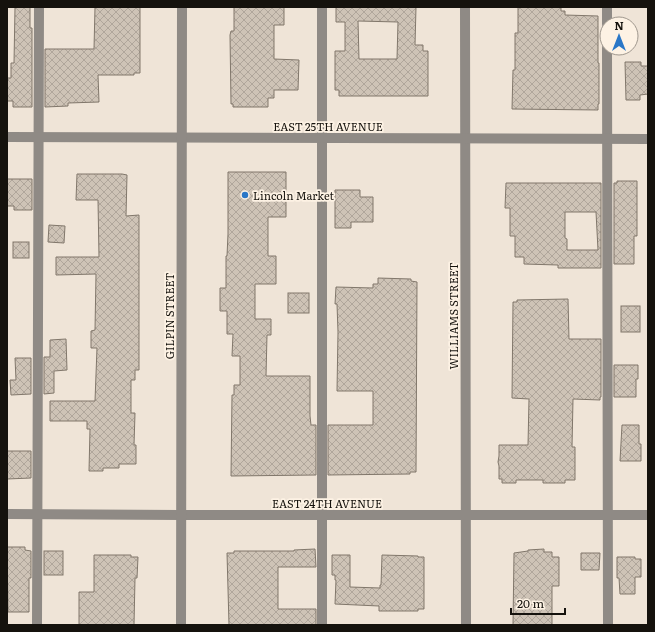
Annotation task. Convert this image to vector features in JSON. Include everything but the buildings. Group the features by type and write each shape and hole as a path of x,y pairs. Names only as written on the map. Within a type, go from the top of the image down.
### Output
{"street":[{"path":"38,625 39,7"},
{"name":"GILPIN STREET","path":"180,625 182,7"},
{"path":"322,7 322,625"},
{"name":"WILLIAMS STREET","path":"464,7 466,625"},
{"path":"607,56 608,625"},
{"name":"EAST 25TH AVENUE","path":"7,137 648,139"},
{"name":"EAST 24TH AVENUE","path":"7,514 648,515"}],"place":[{"name":"Lincoln Market","path":"245,195"}]}
